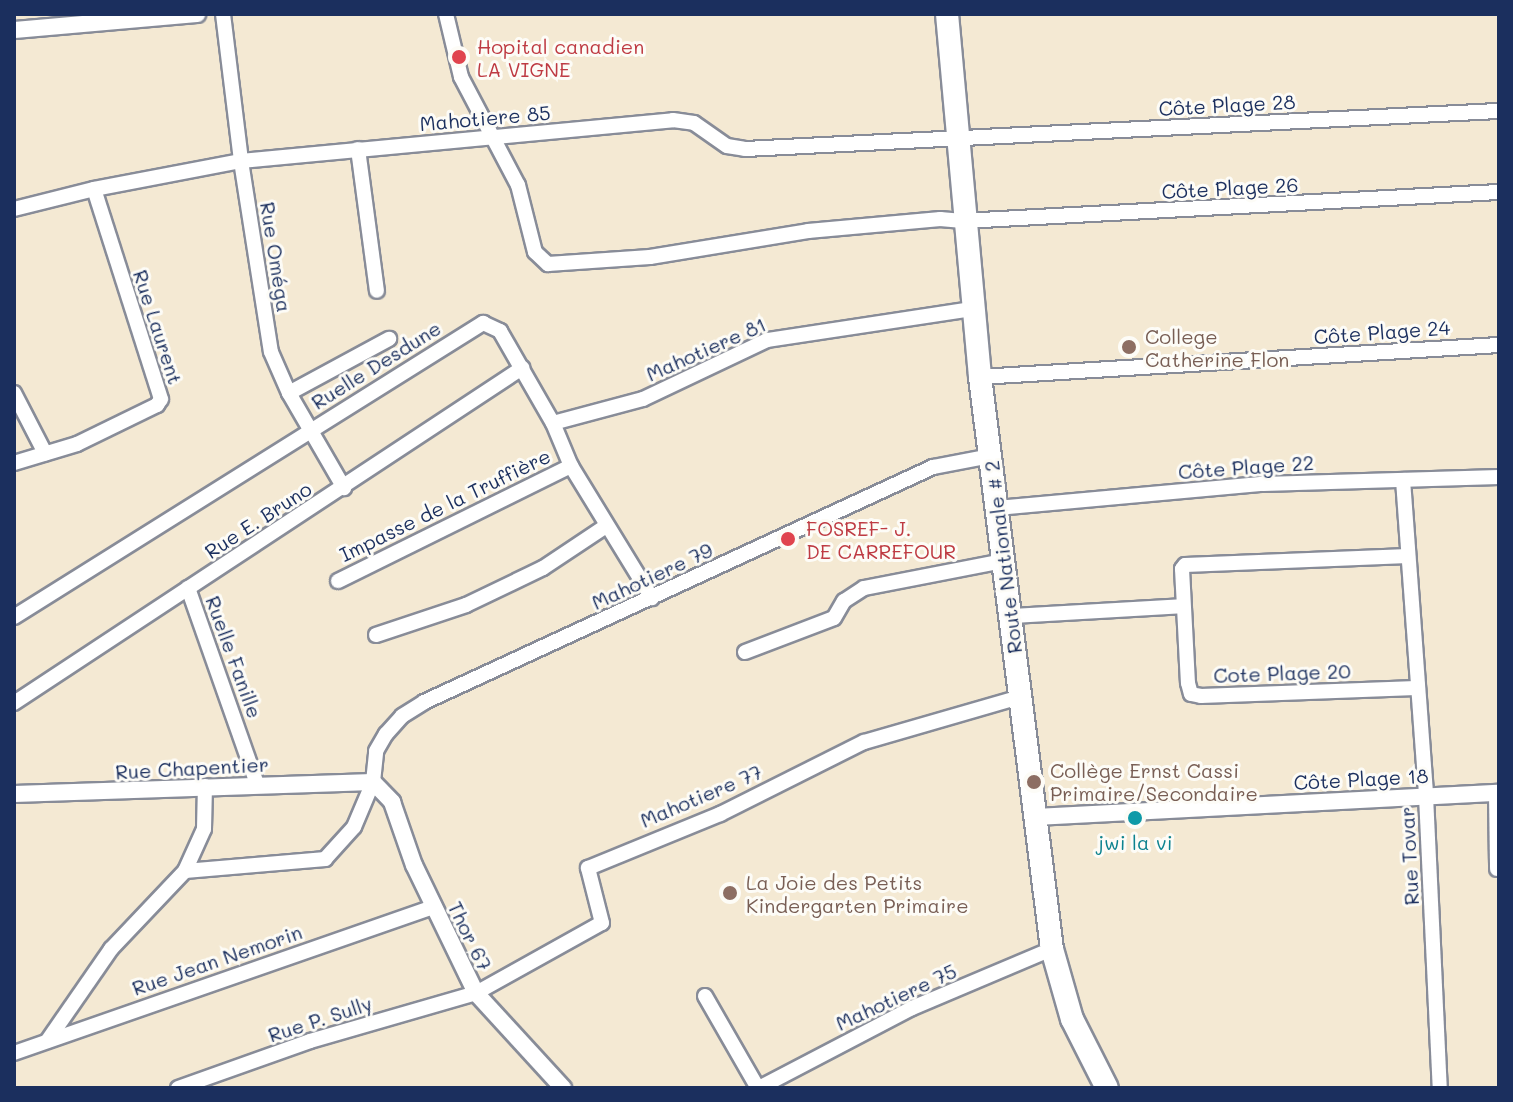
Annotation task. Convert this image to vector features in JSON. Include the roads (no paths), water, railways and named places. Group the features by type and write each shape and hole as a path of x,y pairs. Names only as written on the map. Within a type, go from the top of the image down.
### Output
{"main road":[{"name":"Route Nationale # 2","path":"947,14 972,309 1052,949 1072,1019 1107,1088"}],"street":[{"path":"14,30 197,14"},
{"name":"Rue Oméga","path":"223,14 241,161 271,352 289,393 344,488"},
{"path":"446,14 461,77 492,139"},
{"name":"Côte Plage 28","path":"957,138 1499,111"},
{"name":"Mahotiere 85","path":"14,209 94,189 241,161 673,120 694,123 735,148 957,138"},
{"name":"Côte Plage 26","path":"492,139 523,199 530,241 548,264 650,257 808,231 940,219 963,221 1499,192"},
{"path":"358,149 377,291"},
{"name":"Rue Laurent","path":"45,453 77,444 157,405 161,399 94,189"},
{"name":"Mahotiere 81","path":"553,423 643,399 767,340 972,309"},
{"name":"Ruelle Desdune","path":"14,617 483,323 500,331 553,423 571,466 652,598"},
{"path":"289,393 389,339"},
{"name":"Côte Plage 24","path":"980,377 1499,345"},
{"name":"Rue E. Bruno","path":"14,703 522,368"},
{"path":"14,393 45,453 14,463"},
{"name":"Mahotiere 79","path":"185,871 325,859 354,827 373,782 376,751 402,716 424,702 933,467 991,456"},
{"name":"Impasse de la Truffière","path":"338,581 571,466"},
{"name":"Côte Plage 22","path":"997,508 1263,484 1499,477"},
{"name":"Rue Tovar","path":"1403,480 1426,796 1440,1088"},
{"path":"376,635 466,605 543,568 606,526"},
{"name":"Cote Plage 20","path":"1408,556 1190,562 1182,569 1188,689 1195,696 1416,688"},
{"path":"745,652 834,618 844,601 864,588 1003,561"},
{"name":"Ruelle Fanille","path":"188,588 257,784"},
{"path":"1011,616 1183,606"},
{"name":"Mahotiere 77","path":"476,993 602,923 588,868 720,814 864,742 1020,697"},
{"name":"Rue Chapentier","path":"14,794 373,782"},
{"name":"Thor 67","path":"373,782 392,802 414,865 476,993 556,1087"},
{"path":"48,1040 111,949 185,871 204,829 205,786"},
{"path":"1497,793 1497,869"},
{"name":"Côte Plage 18","path":"1034,817 1497,793"},
{"name":"Rue Jean Nemorin","path":"14,1053 434,907"},
{"name":"Mahotiere 75","path":"759,1088 912,1008 1052,949"},
{"name":"Rue P. Sully","path":"178,1088 310,1041 476,993"},
{"path":"705,996 759,1088"}],"place":[{"name":"Hopital canadien LA VIGNE","path":"459,57"},
{"name":"College Catherine Flon","path":"1129,347"},
{"name":"FOSREF- J. DE CARREFOUR","path":"788,539"},
{"name":"Collège Ernst Cassi Primaire/Secondaire","path":"1034,782"},
{"name":"jwi la vi","path":"1135,818"},
{"name":"La Joie des Petits Kindergarten Primaire","path":"730,893"}]}
